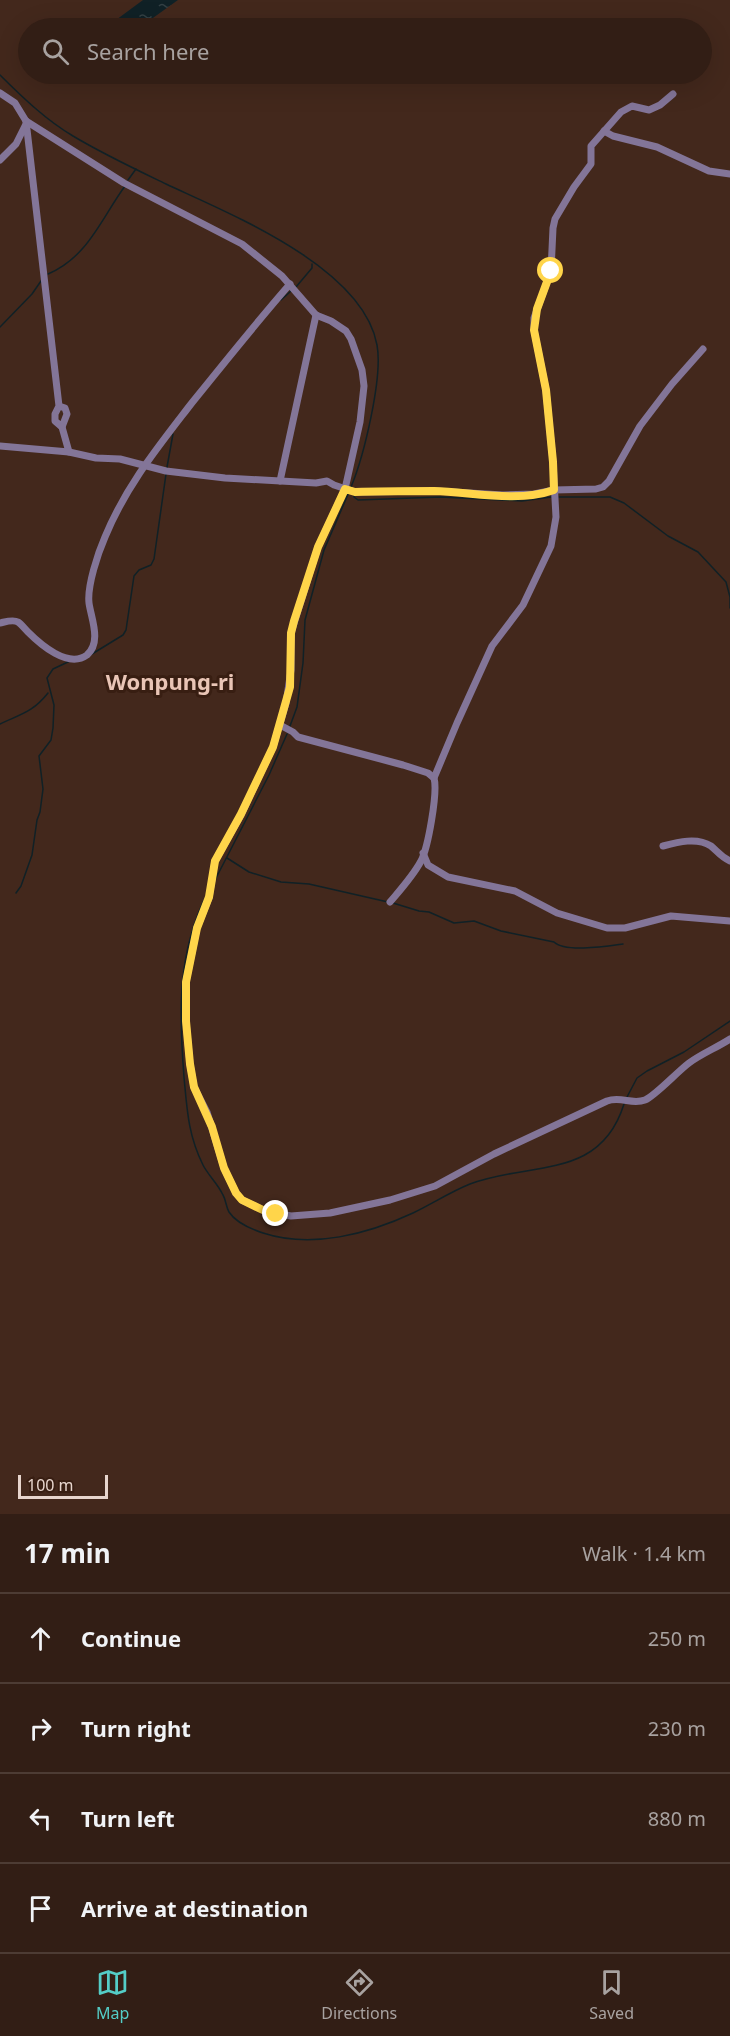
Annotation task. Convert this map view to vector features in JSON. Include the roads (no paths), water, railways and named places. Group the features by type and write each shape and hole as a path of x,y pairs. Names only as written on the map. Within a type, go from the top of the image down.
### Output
{"street":[{"path":"0,93 15,103 27,121 124,183 242,244 290,284 316,315 346,331 363,370 364,386 360,422 345,489 318,547 291,633 290,687 280,725 264,766 215,861 209,897 197,928 186,982 187,1033 194,1087 207,1112 230,1183 242,1200 265,1211 304,1216 390,1200 435,1186 494,1154 615,1098 633,1102 644,1101 692,1061 730,1039"},
{"path":"390,902 422,859 435,795 434,778 457,723 492,646 524,605 551,546 556,517 553,462 546,390 534,330 534,318 551,271 555,219 591,164 591,146 626,107 649,110 660,105 673,94"},
{"path":"0,160 16,144 27,121"},
{"path":"27,121 59,406 55,414 55,421 62,427 69,453"},
{"path":"604,131 614,136 657,147 709,171 730,174"},
{"path":"0,623 18,622 45,647 63,657 86,655 92,649 95,639 89,600 99,551 115,513 143,464 227,358 290,284"},
{"path":"280,481 316,315"},
{"path":"0,446 120,459 166,471 280,481 316,483 327,481 355,492 435,491 503,495 596,489 603,487 609,481 640,426 672,384 703,349"},
{"path":"280,725 298,737 403,765 428,773 434,778"},
{"path":"663,846 699,841 711,846 721,857 730,861"},
{"path":"423,853 428,865 448,878 515,891 557,913 607,928 625,928 671,916 730,921"}],"water":[{"path":"143,0 178,0 153,18 119,18"}],"waterway":[{"path":"0,75 63,130 131,167 224,211 290,246 321,268 347,291 367,317 377,345 378,359 371,416 351,487"},
{"path":"128,180 136,169"},
{"path":"48,274 62,267 84,247 125,186"},
{"path":"296,287 312,268 312,264"},
{"path":"0,327 32,294 41,281"},
{"path":"281,300 291,291"},
{"path":"167,467 173,434"},
{"path":"92,654 123,635 126,630 134,576 139,570 151,565 154,559 166,474"},
{"path":"290,726 297,707 303,663 305,620 324,550 349,492"},
{"path":"354,493 354,497 358,500 441,497 522,501 551,497"},
{"path":"559,497 610,497 624,503 668,536 698,552 726,582 730,597"},
{"path":"730,598 730,608"},
{"path":"16,893 21,886 32,855 40,812 43,789 39,756 51,740 53,728 54,705 47,678 53,669 70,661"},
{"path":"0,724 32,709 48,693"},
{"path":"215,880 269,775 287,734"},
{"path":"227,858 249,872 281,882 309,884 388,902"},
{"path":"207,894 190,938 182,984 181,1030 187,1111 194,1143 203,1165 221,1191 229,1212 249,1227 282,1238 301,1240 340,1237 396,1221 470,1184 493,1177 560,1164 581,1157 598,1146 613,1129 624,1104"},
{"path":"393,903 429,912 454,923 474,921 501,931 567,947 587,948 623,944"},
{"path":"627,1097 637,1078 684,1052 730,1021"}],"district":[{"name":"Wonpung-ri","path":"170,681"}]}
